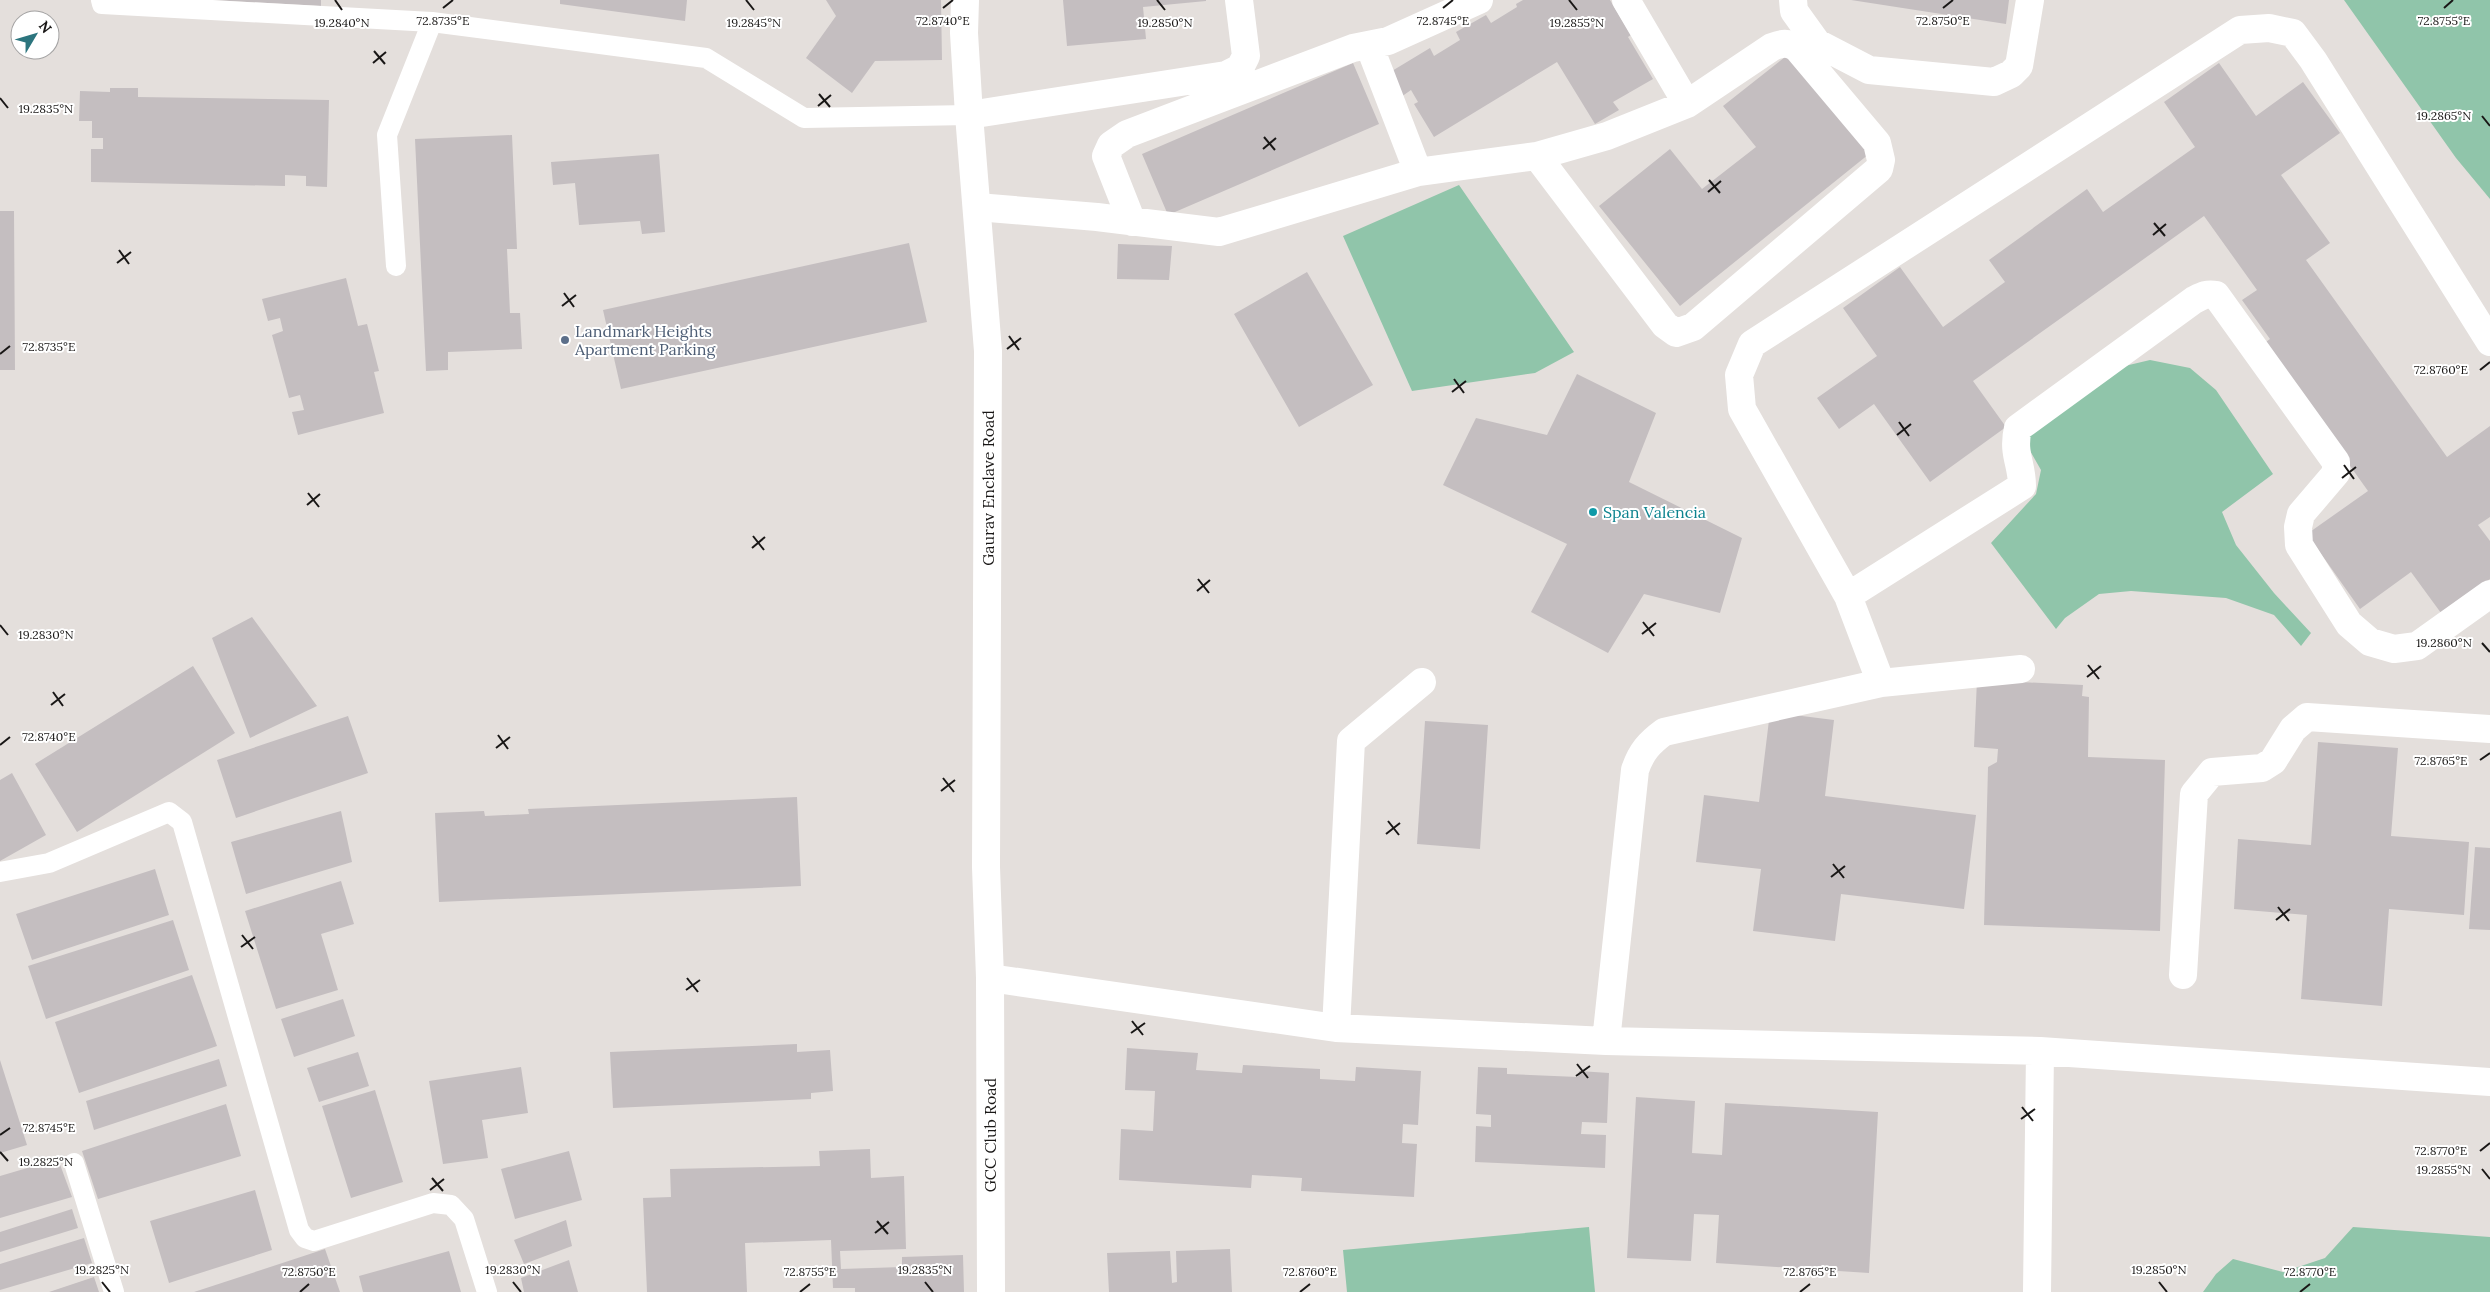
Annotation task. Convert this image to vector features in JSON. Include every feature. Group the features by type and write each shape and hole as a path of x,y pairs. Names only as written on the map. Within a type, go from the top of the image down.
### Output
{"street":[{"name":"Gaurav Enclave Road","path":"965,0 964,33 969,115 988,352 986,867 990,978"},
{"path":"969,115 1226,75 1240,68 1246,56 1239,0"},
{"path":"1132,222 1106,156 1111,145 1127,134 1353,48 1388,41 1479,0"},
{"path":"1626,0 1687,104"},
{"path":"1793,0 1794,11 1817,43 1869,70 1994,82 2011,74 2019,66 2030,0"},
{"path":"1881,684 1848,596 1742,409 1739,376 1752,344 2240,30 2269,28 2293,33 2314,60 2490,342"},
{"path":"977,207 1219,232 1418,172 1537,156 1608,136 1687,104 1772,47 1790,44 1797,48 1877,144 1881,160 1879,169 1693,327 1676,333 1665,325 1537,156"},
{"path":"1369,45 1418,172"},
{"path":"1848,596 2022,486 2022,475 2014,444 2018,428 2194,300 2211,294 2216,295 2336,462 2336,473 2301,514 2298,527 2299,545 2350,624 2370,642 2394,649 2417,646 2490,594"},
{"path":"1606,1041 1635,770 1640,755 1650,742 1664,732 1881,684 2021,669"},
{"path":"1336,1028 1351,741 1422,682"},
{"path":"2183,975 2194,794 2212,772 2262,768 2273,761 2293,729 2307,718 2490,729"},
{"path":"990,978 1336,1028 1606,1041 2040,1050 2490,1082"},
{"name":"GCC Club Road","path":"990,978 991,1292"},
{"path":"2037,1292 2040,1050"}],"lane":[{"path":"101,0 102,4 432,22 706,58 804,118 969,115"},
{"path":"396,266 387,135 432,22"},
{"path":"0,872 50,863 170,812 182,822 299,1230 305,1238 314,1241 433,1203 451,1205 464,1218 487,1292"},
{"path":"74,1163 114,1292"}],"green space":[{"path":"2344,0 2490,0 2490,199 2456,158"},
{"path":"1459,185 1574,352 1535,373 1412,391 1343,236"},
{"path":"2150,360 2190,368 2216,390 2273,474 2222,512 2236,545 2274,593 2311,633 2301,646 2274,615 2226,598 2131,591 2099,594 2065,618 2056,629 1991,543 2036,494 2041,470 2025,442 2032,432 2108,370"},
{"path":"1589,1227 1595,1292 1347,1292 1343,1250"},
{"path":"2353,1227 2490,1237 2490,1292 2203,1292 2216,1274 2233,1259 2283,1272 2325,1258"}],"building":[{"path":"211,0 321,0 321,6"},
{"path":"560,0 687,0 685,21 560,4"},
{"path":"826,0 941,0 942,60 875,61 852,93 806,58 836,16"},
{"path":"1063,0 1206,1 1143,7 1146,39 1067,46"},
{"path":"1523,0 1610,0 1631,35 1628,37 1653,79 1613,102 1619,110 1595,124 1557,62 1434,137 1414,104 1418,102 1411,90 1401,97 1387,74 1430,48 1434,56 1460,40 1456,32 1486,15 1491,23 1517,7 1516,4"},
{"path":"1851,0 2009,0 2006,24"},
{"path":"1794,50 1874,150 1680,306 1599,206 1670,149 1702,189 1756,147 1723,106"},
{"path":"1353,63 1379,124 1168,215 1142,154"},
{"path":"2219,63 2256,116 2303,82 2340,133 2281,175 2330,243 2306,260 2447,457 2490,426 2490,517 2478,525 2490,541 2490,579 2441,613 2411,572 2360,609 2307,534 2368,491 2263,344 2270,339 2242,300 2257,290 2204,216 1973,381 2006,427 1930,482 1874,404 1839,429 1817,398 1877,356 1843,308 1900,267 1943,327 2005,282 1989,260 2087,189 2103,212 2195,147 2164,102"},
{"path":"110,88 138,88 138,97 329,100 327,187 306,186 306,176 285,175 285,186 91,182 91,149 103,149 103,138 92,138 92,121 79,121 80,91 110,92"},
{"path":"512,135 517,249 507,249 510,313 520,313 522,349 448,352 448,370 426,371 415,139"},
{"path":"659,154 665,232 642,234 640,221 579,225 575,183 553,185 551,162"},
{"path":"0,211 14,211 15,370 0,370"},
{"path":"909,243 927,322 621,389 603,310"},
{"path":"1118,244 1172,246 1169,280 1117,279"},
{"path":"1307,272 1373,385 1299,427 1234,314"},
{"path":"346,278 358,326 367,324 379,371 374,372 384,413 298,435 292,412 304,410 300,395 289,398 272,335 283,331 280,318 268,321 262,299"},
{"name":"Span Valencia","path":"1577,374 1656,413 1629,482 1742,538 1720,613 1644,594 1608,653 1531,612 1567,544 1443,485 1476,418 1547,435"},
{"path":"252,617 317,706 250,738 212,638"},
{"path":"193,666 235,733 77,832 35,764"},
{"path":"1977,680 2083,685 2082,696 2089,697 2088,757 2165,760 2160,931 1984,925 1988,767 1997,762 1998,749 1974,747"},
{"path":"1770,712 1834,720 1825,796 1976,815 1964,909 1841,894 1835,941 1753,931 1761,869 1696,862 1704,795 1759,802"},
{"path":"348,716 368,773 236,818 217,760"},
{"path":"1425,721 1488,725 1480,849 1417,844"},
{"path":"2318,742 2398,748 2391,836 2469,842 2464,915 2389,909 2382,1006 2301,999 2307,915 2234,909 2238,839 2311,845"},
{"path":"12,773 46,835 0,861 0,780"},
{"path":"797,797 801,886 439,902 435,813 484,811 485,816 529,814 528,809"},
{"path":"341,811 352,862 246,894 231,842"},
{"path":"2475,847 2490,848 2490,930 2469,929"},
{"path":"155,869 169,915 32,960 16,914"},
{"path":"341,881 354,924 321,934 338,990 276,1009 245,911"},
{"path":"173,920 189,970 46,1019 28,966"},
{"path":"192,975 217,1046 79,1093 55,1022"},
{"path":"343,999 355,1036 294,1057 281,1019"},
{"path":"797,1044 797,1052 830,1050 833,1091 811,1093 811,1099 613,1108 610,1052"},
{"path":"1127,1048 1198,1053 1196,1070 1242,1073 1243,1065 1320,1069 1320,1079 1355,1081 1356,1067 1421,1071 1418,1125 1403,1124 1402,1143 1417,1144 1414,1197 1301,1191 1302,1178 1252,1175 1251,1188 1119,1180 1121,1129 1153,1131 1155,1091 1125,1090"},
{"path":"358,1052 369,1086 319,1102 307,1068"},
{"path":"219,1059 227,1086 94,1130 86,1101"},
{"path":"0,1060 27,1145 0,1153"},
{"path":"521,1067 528,1113 482,1120 488,1158 443,1164 429,1081"},
{"path":"1478,1067 1507,1068 1507,1074 1578,1077 1579,1071 1609,1073 1607,1123 1582,1122 1581,1134 1606,1135 1605,1168 1475,1162 1476,1126 1491,1127 1491,1115 1476,1114"},
{"path":"375,1090 403,1182 351,1198 322,1106"},
{"path":"1636,1097 1695,1101 1692,1153 1722,1155 1725,1103 1878,1112 1869,1273 1716,1263 1719,1215 1694,1214 1691,1261 1627,1258"},
{"path":"226,1104 241,1156 98,1199 82,1151"},
{"path":"870,1149 871,1178 904,1176 906,1249 840,1251 841,1269 902,1267 902,1257 963,1255 964,1292 855,1292 855,1288 833,1288 831,1240 745,1243 747,1292 647,1292 643,1198 671,1197 670,1169 820,1166 819,1151"},
{"path":"569,1151 582,1200 515,1219 501,1169"},
{"path":"58,1159 72,1197 0,1218 0,1176"},
{"path":"255,1190 272,1250 169,1283 150,1221"},
{"path":"72,1209 78,1228 0,1252 0,1232"},
{"path":"566,1220 572,1246 524,1264 514,1240"},
{"path":"84,1238 92,1263 0,1290 0,1264"},
{"path":"325,1249 340,1292 194,1292"},
{"path":"1230,1249 1232,1292 1109,1292 1107,1253 1170,1251 1172,1283 1177,1282 1176,1251"},
{"path":"449,1251 461,1292 363,1292 359,1276"},
{"path":"569,1260 578,1292 524,1292 521,1278"},
{"path":"94,1277 99,1292 49,1292"}],"place":[{"name":"Landmark Heights Apartment Parking","path":"565,340"},
{"name":"Span Valencia","path":"1593,512"}]}
